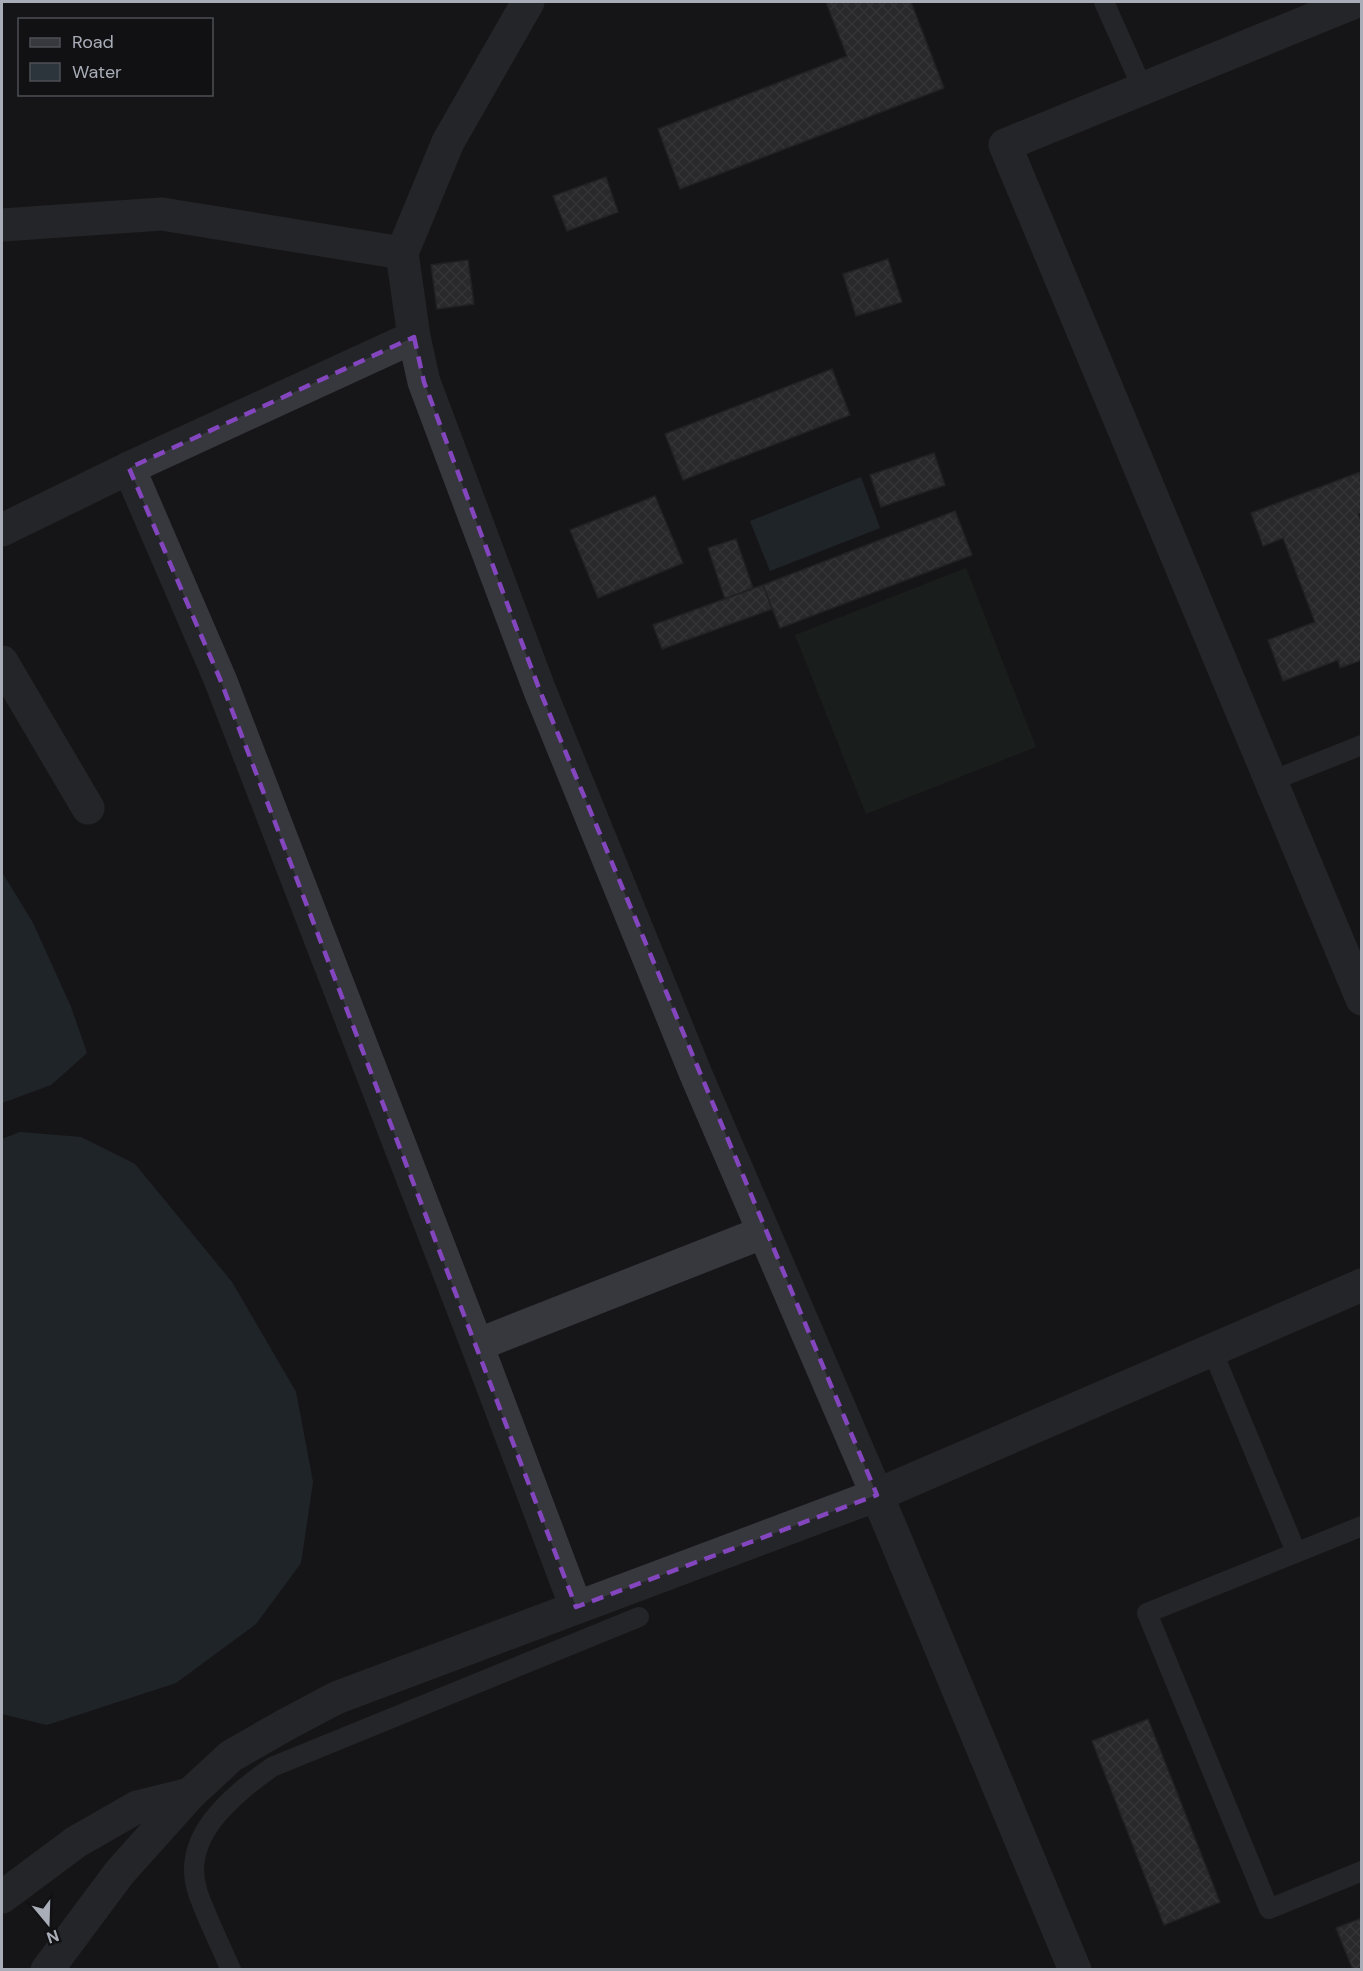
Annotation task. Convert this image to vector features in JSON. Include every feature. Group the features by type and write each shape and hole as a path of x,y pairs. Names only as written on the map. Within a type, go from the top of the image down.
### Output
{"street":[{"path":"528,2 448,142 402,253 414,338 424,382 540,691 697,1077 877,1495 1075,1970"},
{"path":"1355,2 1005,145 1362,999"},
{"path":"2,225 162,214 402,253"},
{"path":"2,530 129,468 414,338"},
{"path":"129,468 220,679 576,1607"},
{"path":"2,662 88,808"},
{"path":"477,1345 764,1232"},
{"path":"47,1970 120,1872 190,1794 231,1756 336,1698 877,1495 1362,1285"},
{"path":"2,1897 76,1842 137,1807 190,1794"}],"lane":[{"path":"1104,2 1143,87"},
{"path":"1271,781 1362,745"},
{"path":"1212,1350 1296,1552"},
{"path":"1362,1526 1147,1613 1269,1909 1362,1871"},
{"path":"231,1970 198,1892 194,1868 196,1851 208,1825 241,1789 272,1767 639,1617"}],"highlighted area":[{"path":"414,337 424,382 540,691 877,1495 576,1607 220,679 129,468"}],"shaded area":[{"path":"966,568 1036,747 866,814 795,635"}],"water":[{"path":"861,477 880,528 770,571 750,521"},
{"path":"2,872 33,923 71,1007 87,1053 51,1085 2,1103"},
{"path":"20,1132 81,1137 135,1164 232,1282 296,1392 313,1482 301,1563 256,1624 176,1683 47,1725 2,1714 2,1139"}],"building":[{"path":"826,2 911,2 944,88 680,189 658,129 847,56"},
{"path":"606,177 618,212 567,231 553,196"},
{"path":"888,259 902,302 856,316 843,274"},
{"path":"468,260 474,304 437,309 431,265"},
{"path":"832,369 850,415 683,480 665,434"},
{"path":"934,453 945,485 881,507 870,475"},
{"path":"1360,472 1362,512 1358,514 1362,524 1362,660 1340,668 1338,660 1283,681 1268,640 1315,622 1283,538 1263,546 1251,513"},
{"path":"655,496 683,563 598,598 570,530"},
{"path":"955,511 972,555 780,628 763,585"},
{"path":"736,539 753,588 725,599 708,548"},
{"path":"763,585 772,609 662,649 653,625"},
{"path":"1148,1719 1220,1902 1164,1925 1092,1741"},
{"path":"1362,1918 1362,1970 1353,1970 1336,1928"}]}
